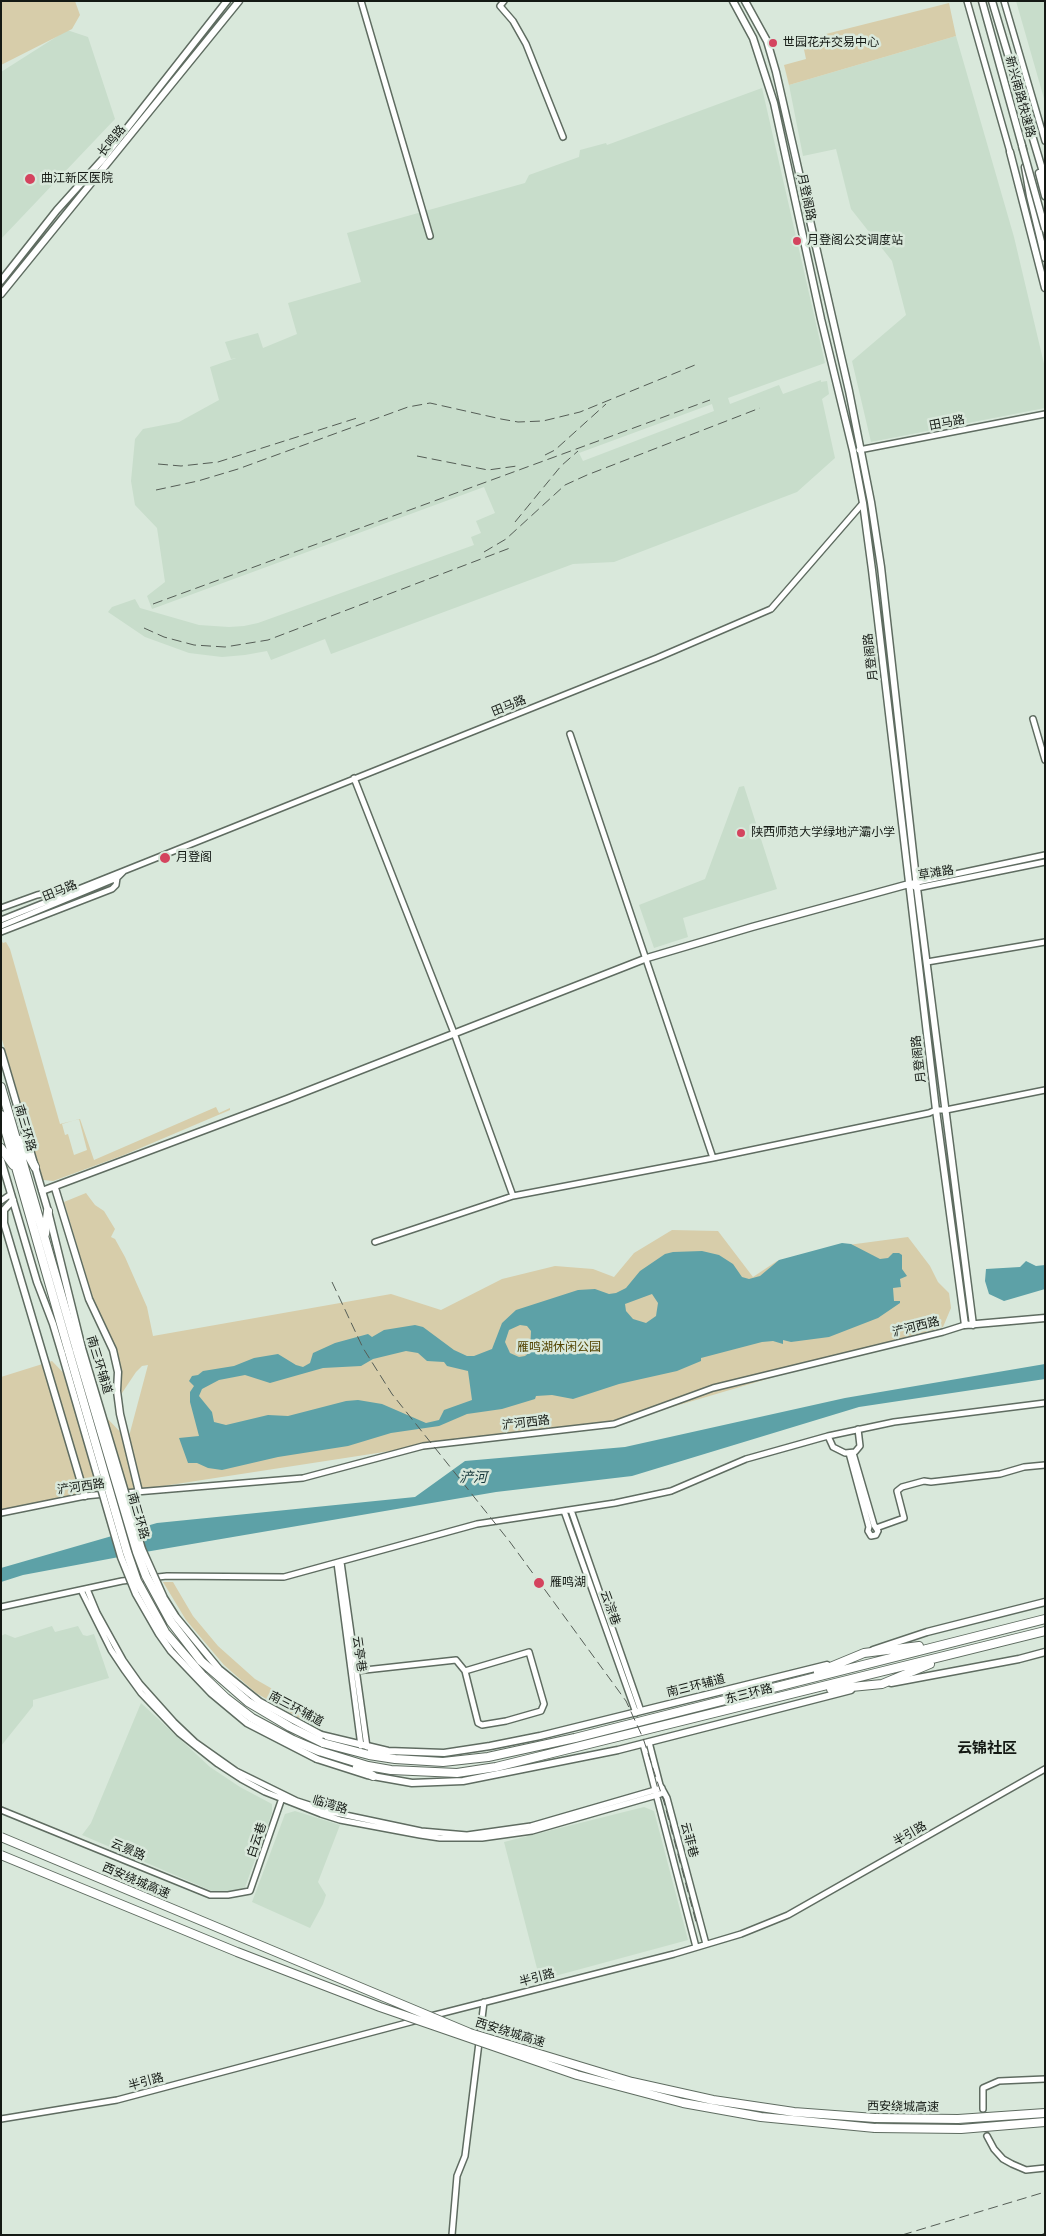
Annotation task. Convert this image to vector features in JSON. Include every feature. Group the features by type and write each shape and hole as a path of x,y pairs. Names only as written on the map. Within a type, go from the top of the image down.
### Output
{"highway":[{"name":"南三环路","path":"1,1087 45,1238 72,1351 127,1552 137,1581 165,1632 202,1676 226,1698 252,1718 318,1755 391,1770 457,1773"},
{"name":"南三环路","path":"1,1116 72,1351 137,1552 146,1576 171,1622 200,1661 248,1702 290,1727 322,1739 388,1758 444,1762 462,1761"},
{"path":"14,1130 35,1167"},
{"path":"1,1148 18,1172"},
{"path":"45,1238 48,1210"},
{"name":"东三环路","path":"462,1761 575,1738 1045,1619"},
{"name":"东三环路","path":"457,1773 496,1767 1045,1631"},
{"path":"794,1682 864,1653 901,1649 985,1634"},
{"path":"792,1695 882,1684 950,1654"},
{"path":"367,1748 388,1758"},
{"path":"347,1760 373,1776"},
{"name":"西安绕城高速","path":"1,1837 470,2033 632,2082 713,2100 794,2112 875,2118 958,2119 1045,2113"},
{"name":"西安绕城高速","path":"1,1855 380,2007 577,2075 682,2103 761,2117 875,2128 968,2129 1045,2122"}],"main road":[{"name":"长鸣路","path":"1,281 57,210 102,160 227,1"},
{"name":"长鸣路","path":"1,294 239,1"},
{"name":"月登阁路","path":"733,1 753,38 774,103 853,451 863,504 936,1110 965,1325"},
{"name":"月登阁路","path":"745,1 763,33 772,57 862,449 881,567 917,885 973,1324"},
{"name":"新兴南路快速路","path":"982,1 1022,146 1030,196 1045,258"},
{"name":"新兴南路快速路","path":"992,1 1045,179"},
{"path":"1032,140 1045,196"},
{"path":"1022,146 1045,229"},
{"path":"1010,152 1019,178 1030,196"},
{"path":"1010,152 1045,288"},
{"path":"42,1191 55,1188 287,1099 647,958 752,926 909,884"},
{"name":"南三环辅道","path":"1,1051 48,1210 72,1351"},
{"path":"1,1160 37,1282 72,1351"},
{"path":"55,1188 89,1298 113,1350 118,1372 120,1414 139,1492"},
{"path":"12,1197 4,1210 4,1223 85,1496"},
{"name":"浐河西路","path":"965,1325 1045,1318"},
{"name":"南三环辅道","path":"322,1739 388,1751 444,1753 515,1741 823,1666 927,1632 1045,1602"},
{"path":"318,1755 373,1776 412,1784 463,1782 646,1743 830,1694 1019,1659 1045,1652"}],"street":[{"path":"361,1 430,236"},
{"path":"504,1 500,6 513,21 526,44 563,138"},
{"path":"967,1 1010,152"},
{"path":"1004,1 1045,141"},
{"name":"田马路","path":"853,451 1045,414"},
{"name":"田马路","path":"1,926 63,894 123,872 656,658 770,609 863,504"},
{"path":"1033,719 1045,760"},
{"path":"570,734 713,1158"},
{"path":"354,778 454,1033 513,1196"},
{"name":"草滩路","path":"917,885 1045,855"},
{"name":"草滩路","path":"909,884 917,885 1045,862"},
{"name":"田马路","path":"1,920 117,878 123,872"},
{"path":"1,932 112,889 116,885 117,878"},
{"path":"1,908 37,895 47,893 63,894"},
{"path":"927,962 1045,942"},
{"path":"375,1242 513,1196 713,1158 936,1110 946,1110 1045,1090"},
{"path":"1,1201 12,1197"},
{"path":"1,1207 12,1197"},
{"name":"浐河西路","path":"1,1513 85,1496 303,1478 423,1446 614,1424 713,1388 965,1325"},
{"path":"1,1607 122,1581 167,1576 284,1577 477,1524 632,1500 671,1491 746,1459 858,1429 894,1422 1045,1403"},
{"path":"828,1436 833,1447 845,1454 851,1453 860,1446 858,1429"},
{"path":"851,1453 878,1531 876,1535 871,1536 868,1531 869,1527 851,1453"},
{"path":"876,1528 904,1518 897,1491 902,1488 924,1481 931,1482 1000,1474 1045,1465"},
{"name":"云淙巷","path":"571,1510 638,1712"},
{"name":"云淙巷","path":"564,1511 638,1712"},
{"path":"339,1563 367,1748"},
{"name":"云亭巷","path":"339,1563 367,1748"},
{"name":"临湾路","path":"84,1589 111,1650 141,1693 160,1715 218,1764 265,1792 354,1818 421,1831 467,1835 531,1826 660,1791"},
{"path":"356,1671 456,1660 465,1671 478,1723 482,1725 506,1721 541,1711 544,1704 529,1652 465,1671"},
{"name":"云菲巷","path":"646,1743 706,1944"},
{"name":"半引路","path":"1,2119 117,2100 741,1934 788,1915 1045,1769"},
{"name":"云菲巷","path":"660,1791 696,1947"},
{"name":"白云巷","path":"250,1891 282,1797"},
{"name":"云景路","path":"1,1810 210,1894 228,1895 250,1891"},
{"path":"452,2235 457,2176 465,2156 484,2002"},
{"path":"983,2109 983,2088 998,2081 1045,2079"},
{"path":"987,2136 994,2149 1007,2162 1026,2170 1045,2168"}],"shaded area":[{"path":"1016,1 1045,1 1045,102"},
{"name":"曲江新区医院","path":"67,30 88,37 115,119 1,239 1,72"},
{"path":"956,36 1014,237 1045,368 1045,408 871,442 852,361 906,315 892,261 851,209 836,149 803,156 789,85"},
{"path":"762,88 825,363 728,398 730,404 779,385 783,394 821,380 821,382 827,381 829,394 822,399 835,458 797,492 614,562 573,564 331,654 325,639 271,660 267,651 222,657 189,653 145,637 108,612 112,607 135,599 140,608 199,625 244,626 258,623 474,545 471,537 481,533 476,521 495,513 484,487 152,609 147,596 165,582 157,528 135,505 131,481 135,439 143,429 179,422 219,400 210,367 236,358 231,359 225,342 258,333 263,348 297,334 288,303 361,282 347,233 525,183 529,175 579,157 580,150 606,143 607,145","holes":["712,404 714,411 583,461 579,453"]},
{"name":"陕西师范大学绿地浐灞小学","path":"744,786 777,889 683,918 688,937 654,948 639,905 705,879 739,787"},
{"path":"52,1626 55,1632 78,1626 83,1635 94,1634 109,1678 33,1700 33,1706 1,1746 1,1636 5,1634 15,1638"},
{"path":"141,1703 210,1767 240,1787 272,1804 272,1813 244,1890 212,1891 82,1835 91,1823"},
{"path":"644,1807 654,1811 688,1940 540,1980 504,1842"},
{"path":"295,1811 340,1825 318,1882 326,1895 310,1928 252,1902 285,1814"}],"green space":[{"path":"1,1 75,1 80,15 72,29 1,65"},
{"path":"949,3 956,36 789,85 784,65 806,59 802,40"},
{"path":"1,940 3,943 6,942 10,949 60,1124 73,1121 62,1124 65,1135 68,1134 74,1155 87,1150 79,1119 94,1160 216,1107 219,1113 230,1108 230,1110 124,1155 53,1181 43,1180 1,1036"},
{"name":"雁鸣湖休闲公园","path":"86,1193 95,1205 104,1211 115,1229 111,1237 115,1239 125,1257 147,1307 153,1336 391,1294 441,1310 502,1279 555,1266 593,1269 614,1277 634,1253 672,1230 718,1231 753,1277 777,1261 848,1245 908,1237 930,1266 938,1282 949,1293 951,1308 943,1327 618,1423 423,1446 40,1505 1,1513 1,1377 52,1361 128,1440 148,1365 142,1366 136,1372 120,1396 115,1348 93,1299 64,1202"},
{"path":"163,1582 173,1582 193,1616 218,1646 255,1679 304,1707 301,1719 256,1693 224,1665 186,1620"}],"water":[{"path":"842,1243 851,1244 880,1259 888,1258 893,1253 899,1253 902,1255 902,1269 907,1276 900,1279 901,1287 893,1288 894,1301 900,1301 900,1303 878,1318 829,1337 791,1342 783,1340 783,1344 773,1341 762,1342 701,1358 701,1361 677,1371 619,1384 573,1399 552,1395 536,1396 535,1399 502,1409 467,1414 439,1426 391,1433 348,1446 278,1457 222,1470 208,1468 197,1463 188,1463 179,1438 199,1436 190,1402 190,1392 194,1386 189,1381 192,1376 198,1375 203,1371 234,1366 254,1358 278,1354 303,1367 310,1363 313,1353 335,1343 368,1334 372,1337 384,1330 415,1325 423,1327 454,1350 467,1356 474,1356 492,1349 502,1323 516,1310 578,1290 595,1289 609,1294 616,1293 626,1288 640,1271 665,1254 702,1251 719,1255 733,1264 742,1277 749,1279 760,1276 779,1260","holes":["652,1294 658,1303 656,1316 646,1323 633,1319 626,1311 625,1304","520,1325 527,1326 531,1331 530,1352 525,1356 519,1357 510,1353 505,1342 509,1330","406,1351 418,1353 427,1361 444,1362 447,1366 468,1371 472,1400 444,1410 439,1420 426,1423 382,1404 358,1400 346,1401 288,1416 268,1415 226,1425 214,1422 212,1412 199,1396 202,1389 219,1380 245,1375 270,1383 323,1368 361,1366 373,1359"]},
{"path":"1026,1261 1036,1266 1045,1265 1045,1289 1004,1301 989,1294 985,1281 986,1269 1020,1267"},
{"name":"浐河","path":"1045,1364 1045,1379 859,1407 632,1476 496,1492 151,1551 23,1575 1,1582 1,1568 157,1523 415,1497 465,1461 625,1447 845,1398"}],"tunnel":[{"path":"984,2114 987,2136"}],"railway":[{"path":"156,490 198,481 238,469 408,407 430,403 518,422 543,421 580,412 695,365"},
{"path":"153,604 710,400"},
{"path":"545,455 555,450 606,404"},
{"path":"484,552 506,539 565,485 760,408"},
{"path":"158,464 181,466 218,462 357,418"},
{"path":"515,522 561,466 578,451"},
{"path":"417,456 488,470 517,466"},
{"path":"144,628 164,637 194,645 225,647 268,640 510,548"},
{"path":"332,1282 363,1348 392,1394 510,1542 626,1701 643,1738 664,1802 697,1926"},
{"path":"902,2235 1045,2192"},
{"path":"1041,2235 1045,2233"}],"place":[{"name":"世园花卉交易中心","path":"773,43"},
{"name":"曲江新区医院","path":"30,179"},
{"name":"月登阁公交调度站","path":"797,241"},
{"name":"陕西师范大学绿地浐灞小学","path":"741,833"},
{"name":"月登阁","path":"165,858"},
{"name":"雁鸣湖","path":"539,1583"}],"district":[{"name":"云锦社区","path":"987,1749"}]}
